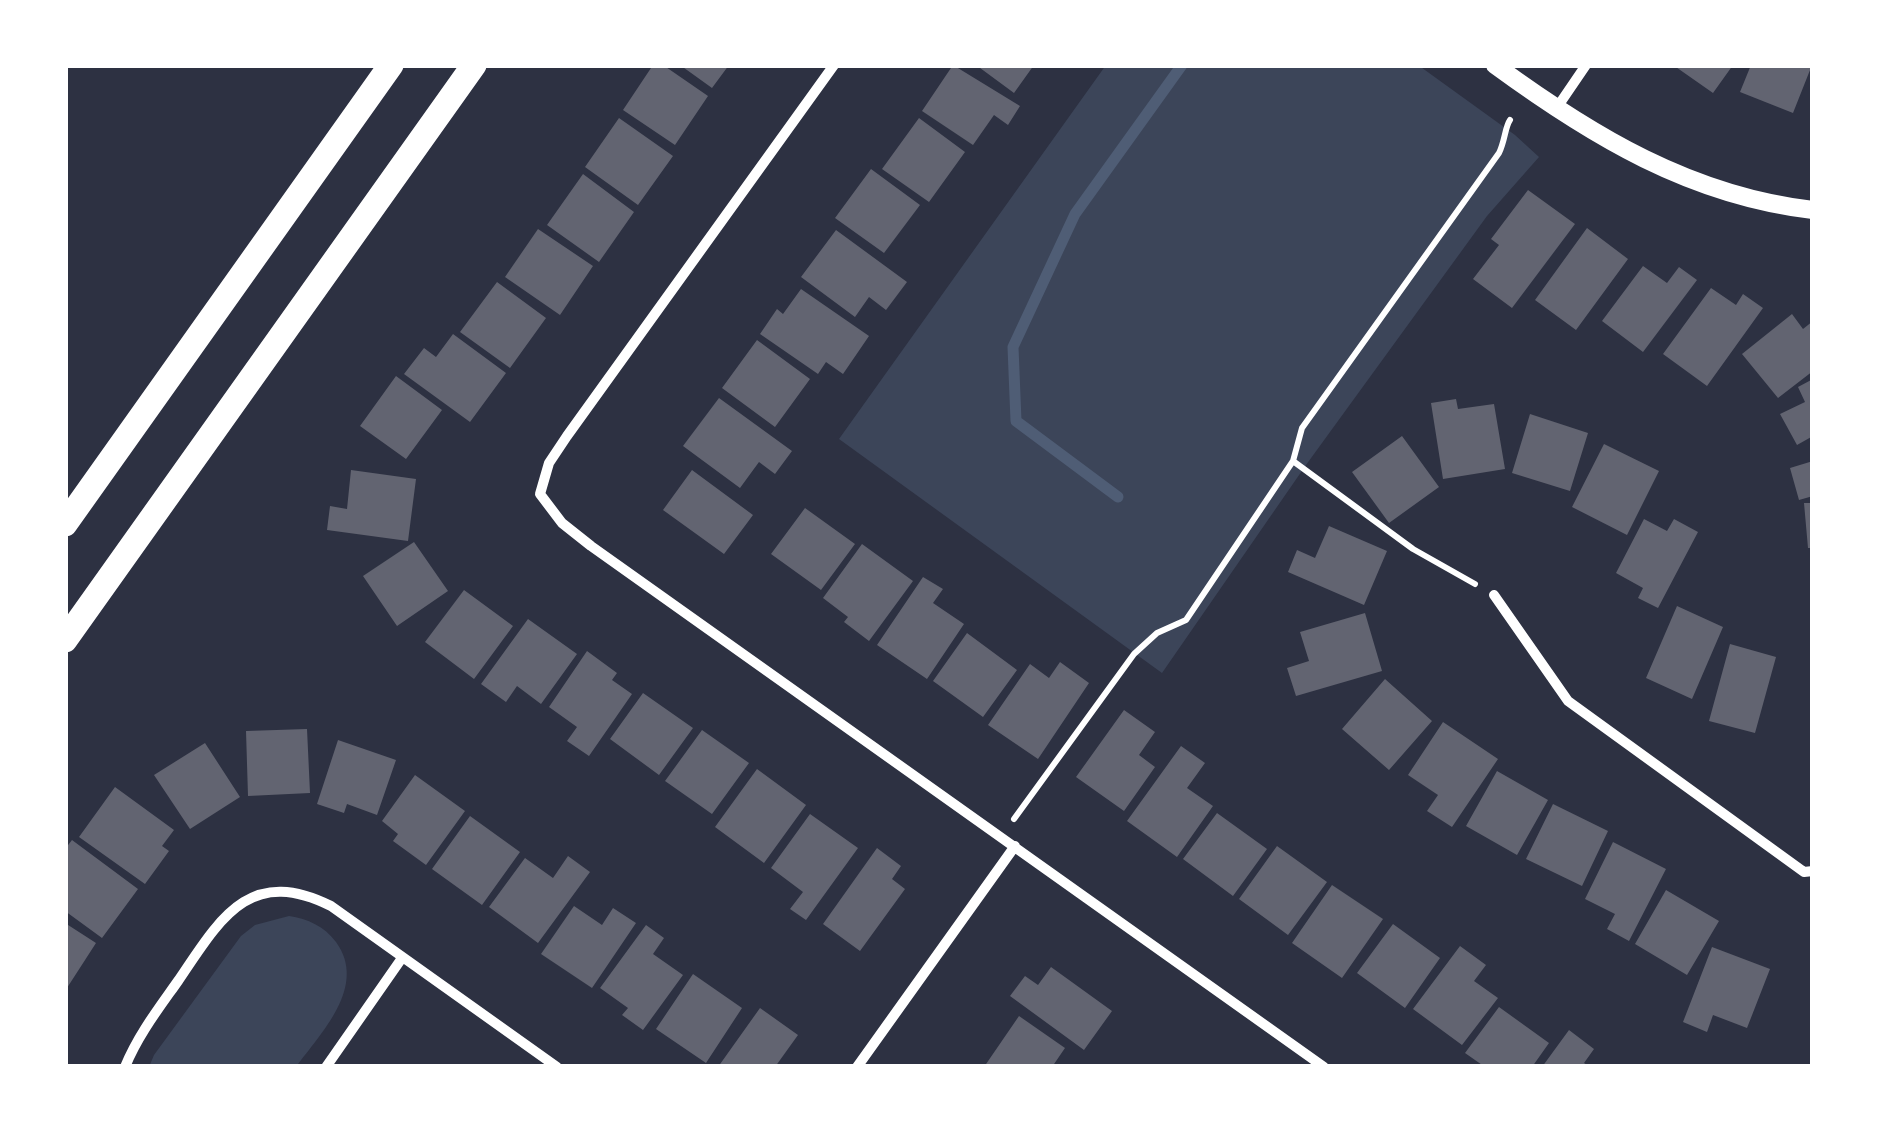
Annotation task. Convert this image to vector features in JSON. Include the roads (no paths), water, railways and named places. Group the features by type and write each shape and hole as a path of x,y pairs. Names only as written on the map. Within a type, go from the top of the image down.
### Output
{"main road":[{"path":"65,524 391,65"},
{"path":"65,640 474,65"}],"street":[{"path":"834,65 567,436 549,463 540,494 562,523 591,546 1324,1067"},
{"path":"1495,65 1556,109 1687,180 1739,197 1813,210"},
{"path":"1556,109 1586,65"},
{"path":"1494,595 1568,701 1804,872 1813,872"},
{"path":"857,1067 1015,846"},
{"path":"125,1067 140,1036 209,935 230,912 259,895 278,890 312,897 331,906 557,1067"},
{"path":"326,1067 402,958"}],"waterway":[{"path":"1118,497 1016,421 1013,347 1075,214 1182,65"}]}
